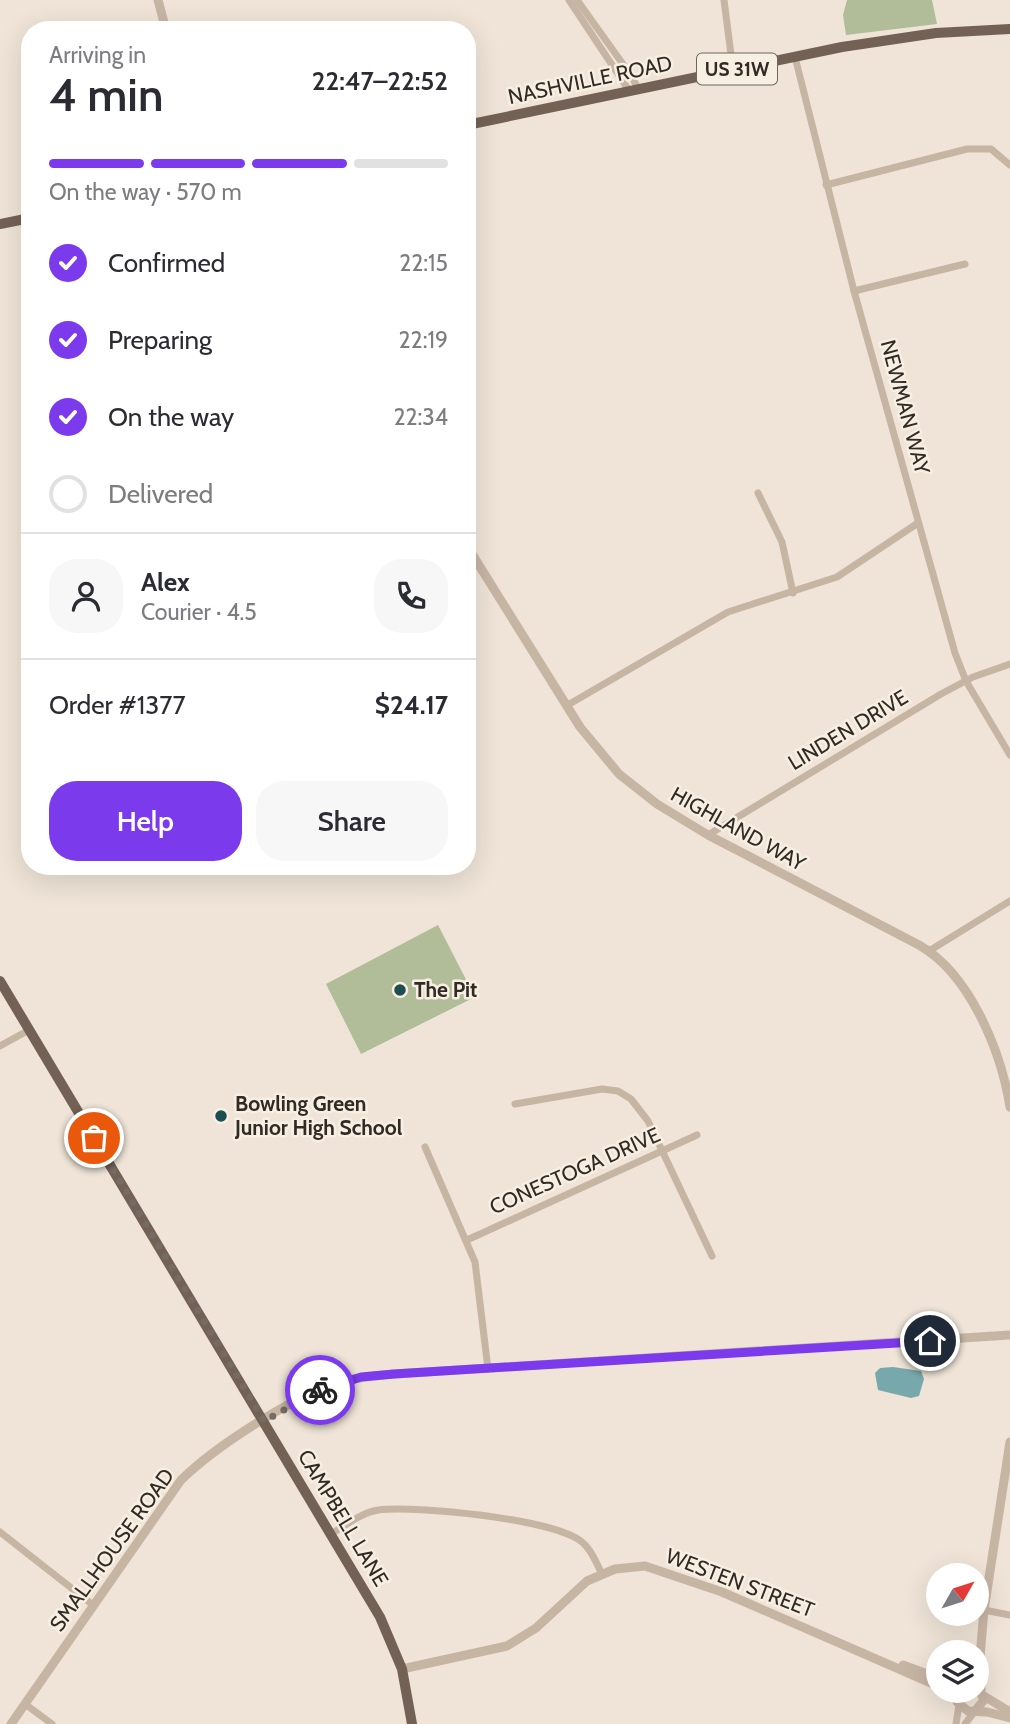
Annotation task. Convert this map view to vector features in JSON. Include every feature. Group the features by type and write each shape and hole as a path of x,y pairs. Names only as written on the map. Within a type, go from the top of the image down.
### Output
{"main road":[{"name":"NASHVILLE ROAD","path":"476,123 897,38 1010,29"},
{"path":"1,221 21,219"},
{"name":"CAMPBELL LANE","path":"0,981 380,1617 402,1668 412,1724"}],"street":[{"path":"158,0 164,21"},
{"path":"569,0 634,91"},
{"path":"577,0 630,74 634,91"},
{"path":"724,0 733,70"},
{"name":"NEWMAN WAY","path":"795,57 854,291 955,653 966,681 1010,755"},
{"path":"826,185 967,149 991,149 1010,164"},
{"path":"854,291 965,264"},
{"path":"758,493 782,542 793,593"},
{"path":"566,706 728,612 793,593 847,571 918,523"},
{"name":"HIGHLAND WAY","path":"476,561 566,706 594,747 619,774 657,804 708,835 929,951 951,971 980,1018 1002,1066 1010,1107"},
{"name":"LINDEN DRIVE","path":"708,835 966,681 1010,664"},
{"path":"929,951 1010,901"},
{"path":"0,1046 29,1030"},
{"path":"514,1104 602,1090 618,1091 629,1097 648,1121 660,1152 712,1256"},
{"name":"CONESTOGA DRIVE","path":"467,1240 697,1135"},
{"path":"425,1147 467,1240 481,1295 488,1369"},
{"name":"SMALLHOUSE ROAD","path":"11,1724 181,1480 205,1459 312,1393 361,1377 1010,1335"},
{"path":"989,1583 1006,1491 1010,1442"},
{"path":"331,1534 359,1516 381,1510 491,1517 541,1526 576,1538 588,1548 602,1574"},
{"path":"0,1532 93,1605"},
{"name":"WESTEN STREET","path":"402,1668 510,1644 536,1628 581,1586 602,1574 628,1567 656,1567 722,1592 926,1681"},
{"path":"989,1611 1010,1615"},
{"name":"WESTEN STREET","path":"839,1642 926,1674"},
{"path":"989,1696 1010,1712"},
{"path":"956,1724 958,1703"},
{"path":"962,1703 968,1711 1010,1718"},
{"path":"965,1724 981,1703"},
{"path":"25,1704 52,1724"}],"green space":[{"path":"847,0 932,0 937,24 846,35 843,15"},
{"name":"The Pit","path":"438,925 475,997 361,1054 326,984"}],"water":[{"path":"880,1368 921,1371 924,1379 919,1396 911,1398 878,1390 875,1373"}],"way so far":[{"path":"94,1138 264,1421 320,1390"}],"place":[{"name":"The Pit","path":"400,990"},
{"name":"Bowling Green Junior High School","path":"221,1116"}],"route":[{"path":"320,1390 361,1377 394,1374 930,1341"}]}
